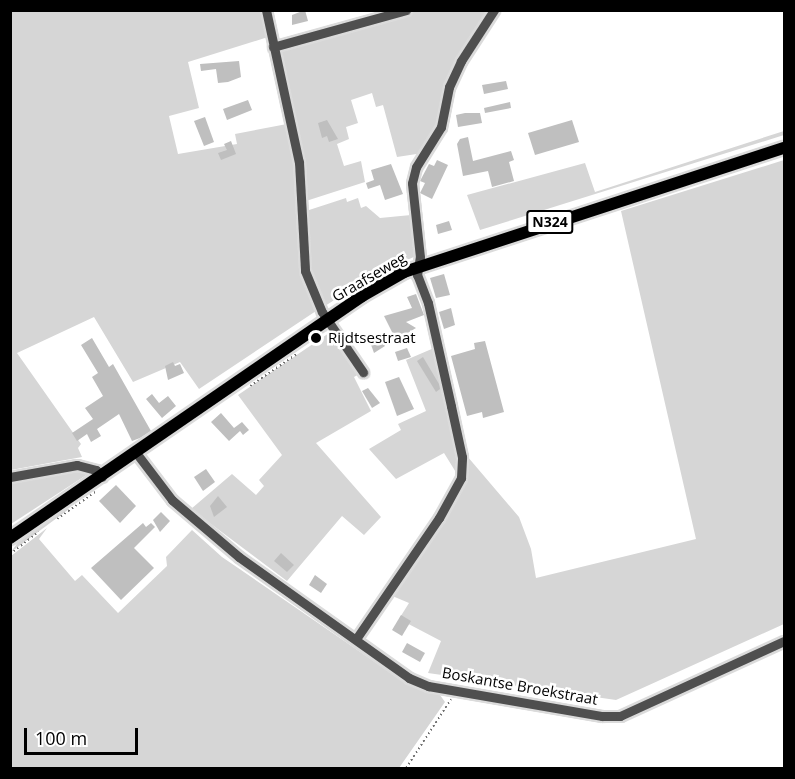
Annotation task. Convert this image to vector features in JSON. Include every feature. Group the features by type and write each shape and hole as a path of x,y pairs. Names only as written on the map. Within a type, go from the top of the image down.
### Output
{"main road":[{"name":"Graafseweg","path":"13,538 101,483 137,454 382,283 419,266 784,148"}],"street":[{"path":"266,10 299,162 305,271 327,320 363,372"},
{"path":"273,47 405,10"},
{"path":"356,639 439,518 461,478 462,458 428,303 417,275 419,266 412,194 416,167 441,128 449,87 461,61 494,10"},
{"name":"Boskantse Broekstraat","path":"137,454 172,500 214,537 409,678 456,692 620,716 784,641"},
{"path":"10,477 77,465 96,470 101,483"}],"path":[{"path":"56,519 101,483"},
{"path":"10,554 39,531"},
{"path":"406,768 456,692"}],"shaded area":[{"path":"11,11 264,11 268,37 188,62 199,108 169,116 178,154 237,144 235,134 287,124 300,197 299,260 316,311 199,389 180,362 133,382 94,317 17,353 81,444 78,448 82,457 11,470"},
{"path":"407,11 489,11 448,75 440,123 423,153 397,157 383,105 376,107 372,93 351,100 358,123 346,127 349,139 337,144 344,166 361,161 365,182 306,201 302,158 277,49"},
{"path":"784,131 784,135 480,230 467,195 585,163 595,192"},
{"path":"784,160 784,624 616,700 428,673 441,641 399,619 409,603 390,595 463,485 467,456 519,517 531,549 536,578 696,539 621,211"},
{"path":"346,198 347,202 358,198 361,208 366,206 380,218 411,215 416,256 373,275 325,306 307,266 306,211"},
{"path":"332,331 361,373 354,377 371,411 316,443 381,517 364,535 342,516 287,581 191,509 232,474 256,495 264,486 259,480 282,455 238,395"},
{"path":"434,348 457,449 457,474 444,453 396,479 369,449 401,430 398,424 426,411 406,360"},
{"path":"72,467 91,472 11,524 11,479"},
{"path":"64,508 69,509 11,552 21,538"},
{"path":"47,528 39,539 75,581 82,575 118,613 167,566 166,557 192,530 222,557 404,682 440,695 445,702 399,768 11,768 11,556"}],"building":[{"path":"305,10 308,21 292,25 292,15"},
{"path":"239,61 241,77 228,82 218,83 216,69 201,71 200,64"},
{"path":"506,81 508,89 484,94 482,85"},
{"path":"248,100 252,110 227,120 223,109"},
{"path":"510,102 511,108 485,113 484,108"},
{"path":"480,113 482,123 458,127 456,115"},
{"path":"205,117 214,142 204,146 194,121"},
{"path":"327,120 338,139 329,142 327,136 322,138 318,123"},
{"path":"572,120 579,142 535,155 528,133"},
{"path":"468,137 473,161 511,151 514,160 509,162 514,181 492,187 488,171 463,176 457,144 460,139"},
{"path":"231,141 236,154 221,160 218,153 227,150 224,144"},
{"path":"437,160 448,165 432,199 420,193 425,183 420,181 429,164 434,166"},
{"path":"391,164 403,194 385,200 380,185 368,189 366,183 374,180 371,170"},
{"path":"449,221 452,230 438,234 436,225"},
{"path":"444,274 450,295 436,298 430,278"},
{"path":"416,294 424,315 406,322 416,328 396,340 384,316 412,308 407,297"},
{"path":"451,308 455,325 444,329 439,312"},
{"path":"381,337 385,346 374,353 370,342"},
{"path":"92,338 109,367 113,364 151,431 140,438 132,441 119,414 97,429 101,436 91,442 87,434 77,441 72,433 93,419 85,408 103,396 92,377 98,373 81,345"},
{"path":"485,341 504,412 483,418 482,412 467,416 451,356 475,349 474,343"},
{"path":"407,348 411,357 398,361 395,352"},
{"path":"423,357 439,384 440,389 436,392 417,361"},
{"path":"173,362 175,366 180,364 184,373 168,380 165,366"},
{"path":"399,377 414,409 397,416 385,382"},
{"path":"368,388 380,403 372,408 362,391"},
{"path":"152,394 159,403 168,396 176,406 162,418 146,399"},
{"path":"221,413 234,428 242,422 249,430 243,435 240,431 229,441 211,422"},
{"path":"206,469 215,482 203,491 194,477"},
{"path":"116,485 136,506 120,523 99,501"},
{"path":"218,496 227,507 214,517 210,506"},
{"path":"161,512 170,521 160,532 153,520"},
{"path":"143,523 146,527 151,523 155,527 134,548 154,568 121,600 91,568"},
{"path":"281,553 294,565 287,572 274,561"},
{"path":"315,575 327,584 321,593 309,585"},
{"path":"401,615 411,621 402,636 392,630"},
{"path":"407,643 425,653 420,662 402,652"}],"place":[{"name":"Rijdtsestraat","path":"316,338"}]}
